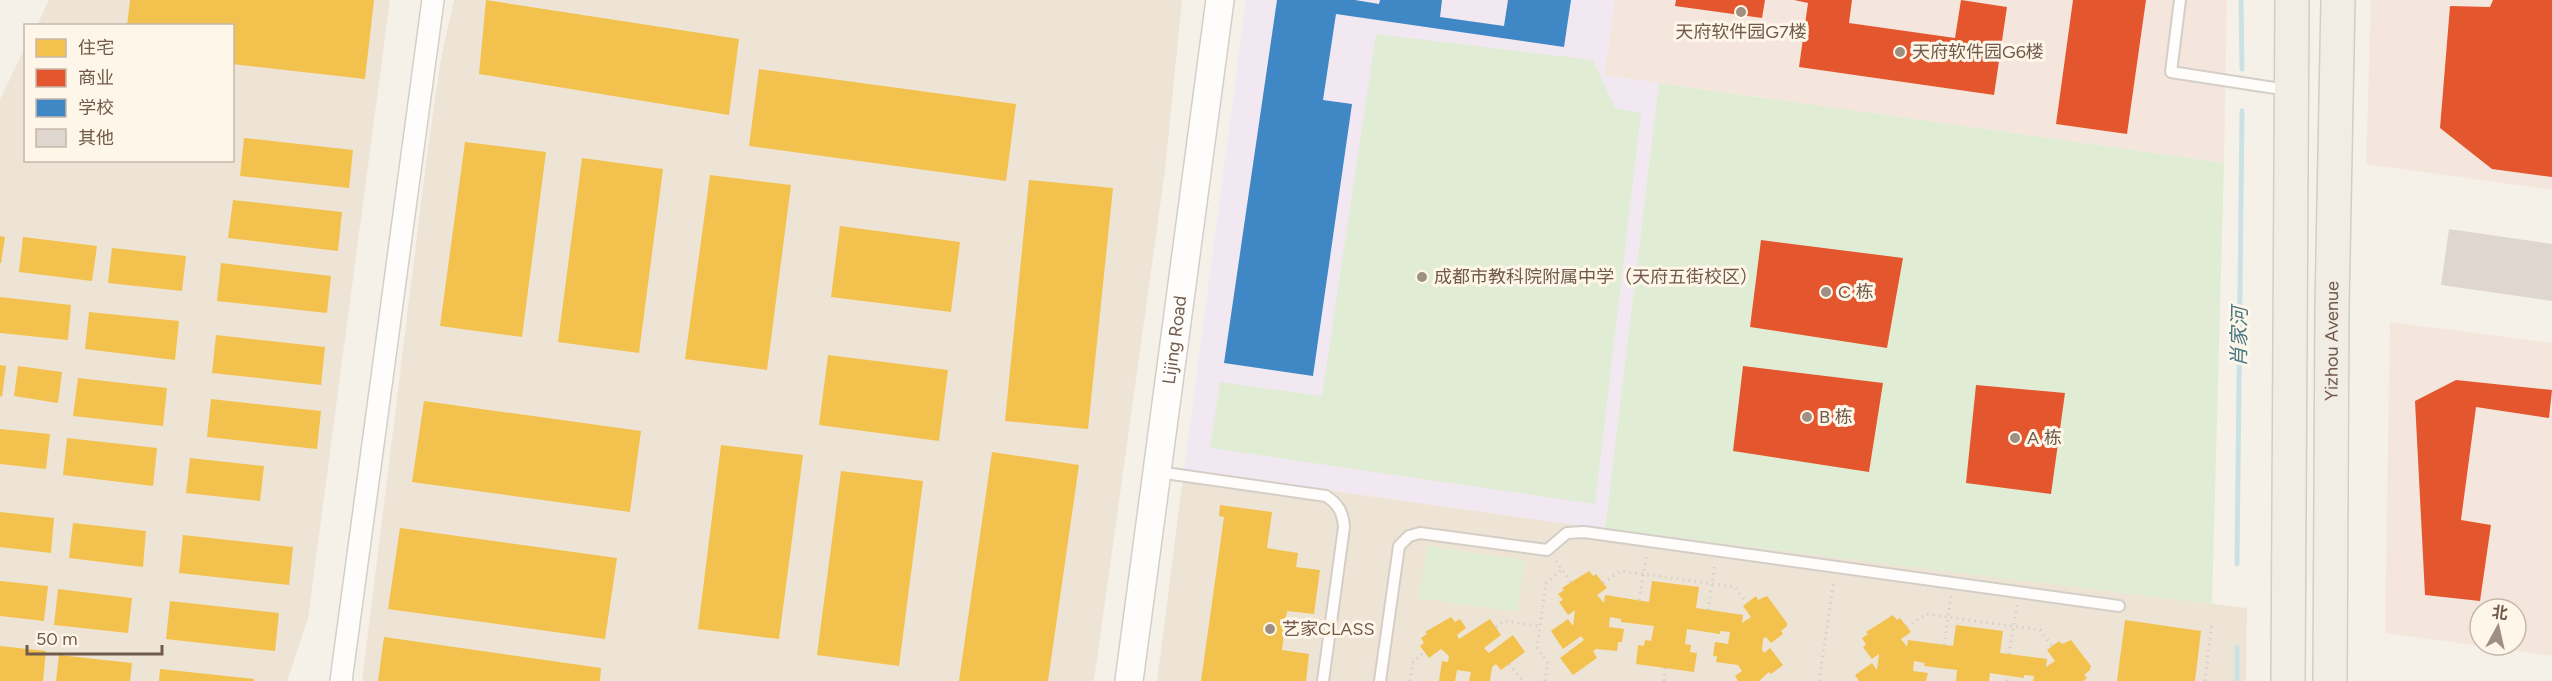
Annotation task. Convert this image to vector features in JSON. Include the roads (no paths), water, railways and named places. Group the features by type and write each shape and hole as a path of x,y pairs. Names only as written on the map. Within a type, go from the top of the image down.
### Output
{"main road":[{"path":"2288,681 2292,0"},
{"name":"Yizhou Avenue","path":"2330,681 2332,318 2338,0"}],"street":[{"path":"341,681 433,0"},
{"name":"Lijing Road","path":"1129,681 1220,0"}],"lane":[{"path":"2180,0 2171,72 2290,90"},
{"path":"1157,472 1326,496 1334,501 1343,518 1344,527 1323,681"},
{"path":"1380,681 1399,546 1409,536 1420,532 1547,550 1568,533 1584,532 2019,590 2119,606"}],"waterway":[{"name":"肖家河","path":"2241,0 2242,69"},
{"name":"肖家河","path":"2237,564 2242,111"},
{"name":"肖家河","path":"2237,647 2237,681"}],"place":[{"name":"天府软件园G7楼","path":"1741,12"},
{"name":"天府软件园G6楼","path":"1900,52"},
{"name":"成都市教科院附属中学（天府五街校区）","path":"1422,277"},
{"name":"C 栋","path":"1826,292"},
{"name":"B 栋","path":"1807,417"},
{"name":"A 栋","path":"2015,438"},
{"name":"艺家CLASS","path":"1270,629"}]}
